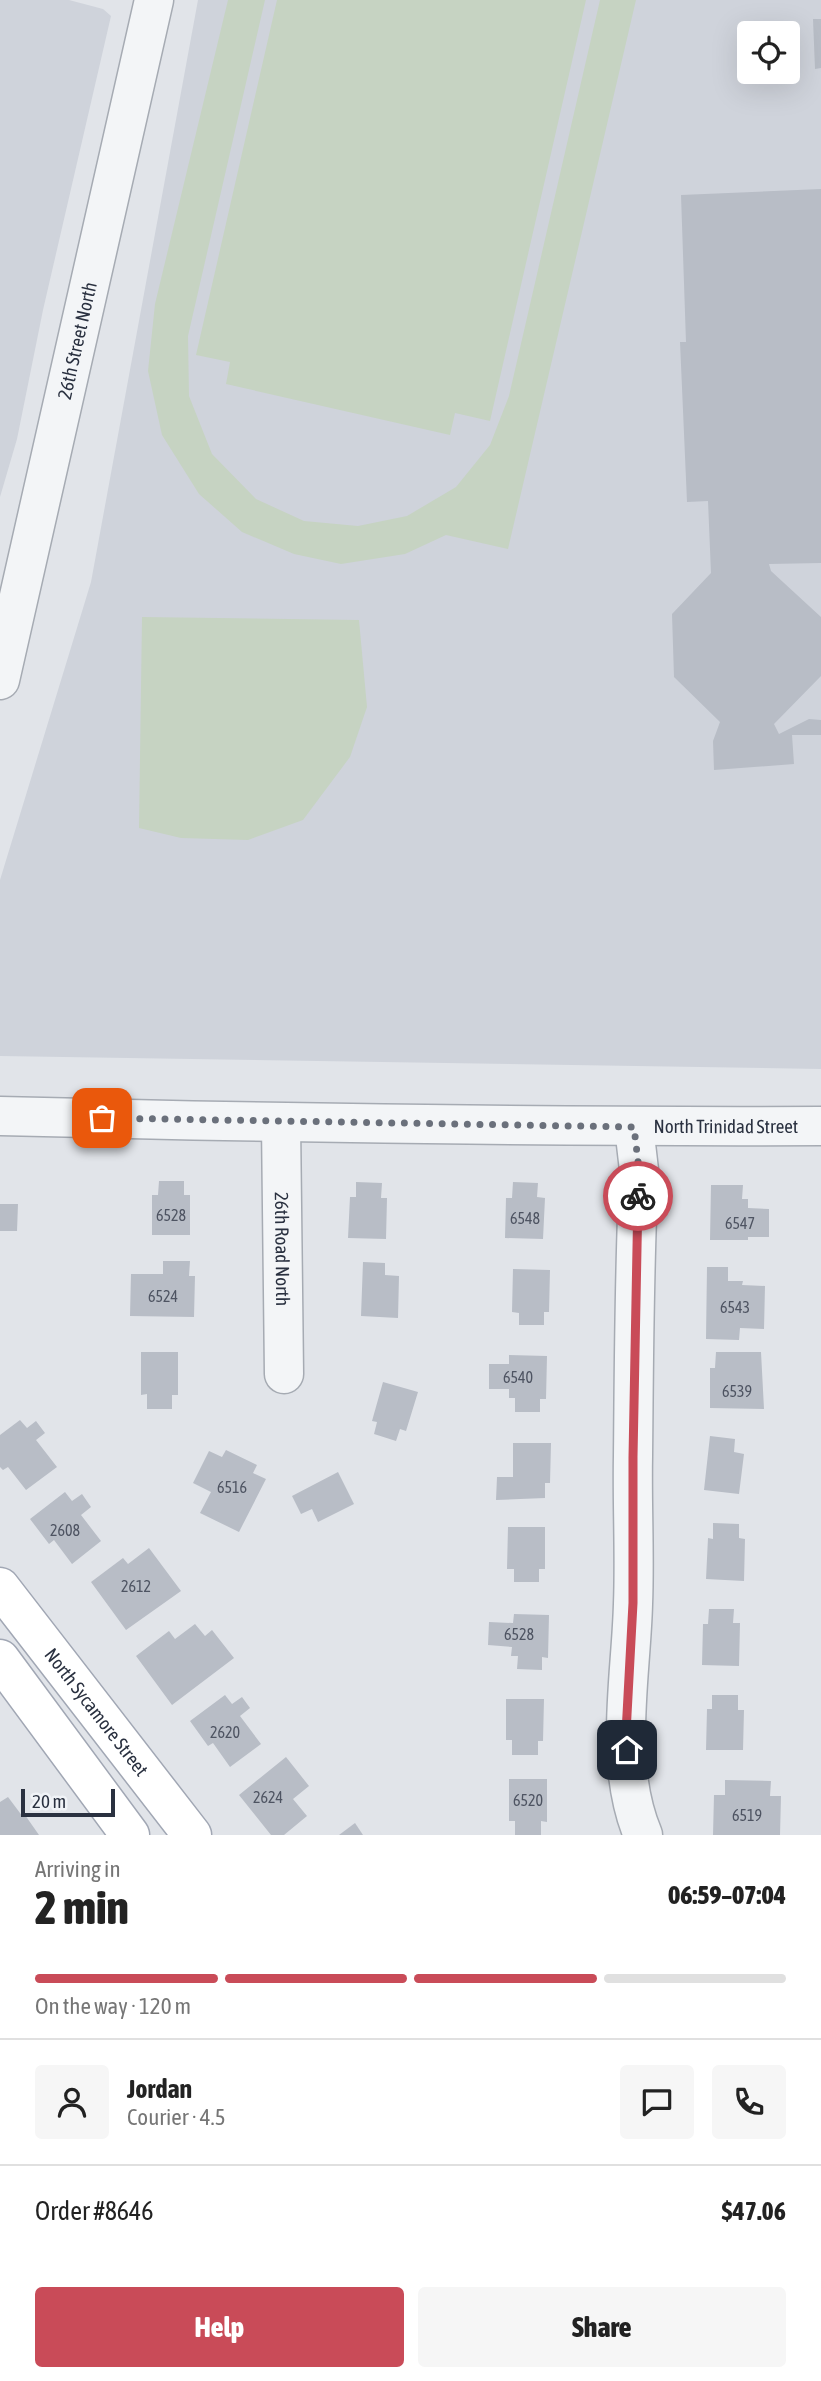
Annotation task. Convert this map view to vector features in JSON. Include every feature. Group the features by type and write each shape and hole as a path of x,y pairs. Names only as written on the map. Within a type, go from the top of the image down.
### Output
{"main road":[{"name":"North Sycamore Street","path":"0,1587 192,1835"},
{"path":"0,1659 130,1835"}],"street":[{"name":"26th Street North","path":"0,680 154,0"},
{"name":"North Trinidad Street","path":"0,1116 281,1123 821,1126"},
{"name":"26th Road North","path":"281,1123 284,1374"},
{"path":"634,1127 639,1170 633,1603 626,1733 631,1792 643,1835"}],"shaded area":[{"path":"0,0 69,0 103,9 111,16 43,310 17,439 0,497"},
{"path":"198,0 821,0 821,1069 0,1056 0,880 91,582"}],"green space":[{"path":"228,0 265,0 188,336 189,396 212,454 256,499 304,521 358,526 407,516 456,487 490,445 509,396 600,0 636,0 508,549 446,535 405,554 341,564 294,554 242,532 199,494 162,435 148,371 155,304"},
{"path":"277,0 586,0 490,421 455,413 450,435 226,384 230,362 196,355"},
{"path":"142,617 359,620 367,707 350,757 303,820 248,840 181,838 139,828"}],"building":[{"path":"813,19 821,19 821,68 815,69"},
{"path":"821,189 821,563 769,564 771,571 821,617 821,676 774,724 779,734 809,719 821,720 821,735 792,735 794,764 714,770 713,741 720,722 674,677 672,614 711,573 708,501 687,502 680,342 686,342 681,195"},
{"path":"159,1181 184,1181 184,1195 190,1195 190,1235 152,1235 152,1195 158,1195"},
{"path":"356,1182 382,1183 381,1198 387,1198 386,1239 348,1238 350,1197 356,1197"},
{"path":"513,1182 538,1183 537,1197 545,1198 543,1239 505,1238 506,1198 512,1198"},
{"path":"711,1185 743,1185 742,1199 748,1199 748,1208 769,1209 769,1237 710,1240"},
{"path":"0,1204 18,1204 17,1231 0,1231"},
{"path":"163,1261 190,1261 189,1276 195,1276 194,1317 130,1316 131,1274 163,1274"},
{"path":"363,1262 385,1263 385,1275 399,1276 398,1318 361,1316"},
{"path":"707,1267 728,1267 728,1281 765,1286 764,1329 740,1328 739,1340 706,1339"},
{"path":"513,1269 550,1270 549,1312 544,1312 544,1325 519,1325 519,1313 512,1312"},
{"path":"141,1352 178,1352 178,1395 172,1395 172,1409 147,1409 147,1394 141,1395"},
{"path":"716,1352 761,1352 764,1409 710,1408 710,1368 715,1368"},
{"path":"509,1355 547,1356 546,1399 540,1399 540,1412 515,1412 515,1398 509,1398 509,1389 489,1389 489,1364 509,1364"},
{"path":"383,1382 418,1392 406,1431 400,1429 396,1441 374,1434 377,1422 372,1421"},
{"path":"20,1420 27,1428 36,1421 45,1433 36,1440 57,1467 26,1490 8,1467 3,1470 0,1467 0,1435"},
{"path":"710,1436 735,1439 734,1452 744,1454 739,1494 704,1490"},
{"path":"513,1443 551,1443 550,1483 545,1483 545,1498 496,1500 497,1477 513,1477"},
{"path":"226,1450 257,1465 253,1473 266,1479 239,1532 200,1513 211,1492 193,1483 209,1451 222,1457"},
{"path":"338,1472 354,1504 318,1522 312,1509 301,1514 292,1496"},
{"path":"65,1492 72,1501 82,1494 91,1507 81,1515 101,1541 72,1564 54,1540 49,1544 30,1519"},
{"path":"713,1523 739,1524 739,1538 745,1539 744,1581 706,1579 708,1538 713,1539"},
{"path":"508,1527 545,1527 545,1569 539,1569 539,1582 514,1582 514,1569 507,1569"},
{"path":"149,1548 181,1591 126,1630 91,1582 123,1558 128,1564"},
{"path":"709,1609 734,1609 733,1623 740,1623 739,1666 702,1665 703,1624 708,1624"},
{"path":"514,1614 549,1615 548,1658 542,1657 542,1670 517,1669 518,1656 511,1656 512,1647 488,1645 489,1622 513,1623"},
{"path":"195,1624 205,1636 212,1630 234,1658 172,1705 136,1656 169,1631 175,1639"},
{"path":"225,1695 232,1704 242,1697 250,1708 240,1716 261,1744 230,1767 213,1743 208,1746 190,1721"},
{"path":"712,1695 738,1695 738,1710 744,1710 743,1750 706,1750 707,1709 712,1709"},
{"path":"506,1699 544,1699 543,1741 538,1741 538,1755 512,1755 512,1740 506,1740"},
{"path":"286,1757 309,1786 293,1799 307,1816 284,1835 271,1835 239,1795"},
{"path":"509,1779 547,1779 547,1822 541,1821 541,1835 515,1835 515,1821 509,1821"},
{"path":"725,1780 771,1781 770,1796 781,1796 780,1835 713,1835 714,1795 725,1795"},
{"path":"8,1797 39,1835 0,1835 0,1802"},
{"path":"355,1823 363,1835 339,1835"}],"way so far":[{"path":"102,1118 634,1127 639,1170 638,1196"}],"route":[{"path":"627,1750 633,1603 638,1196"}]}
